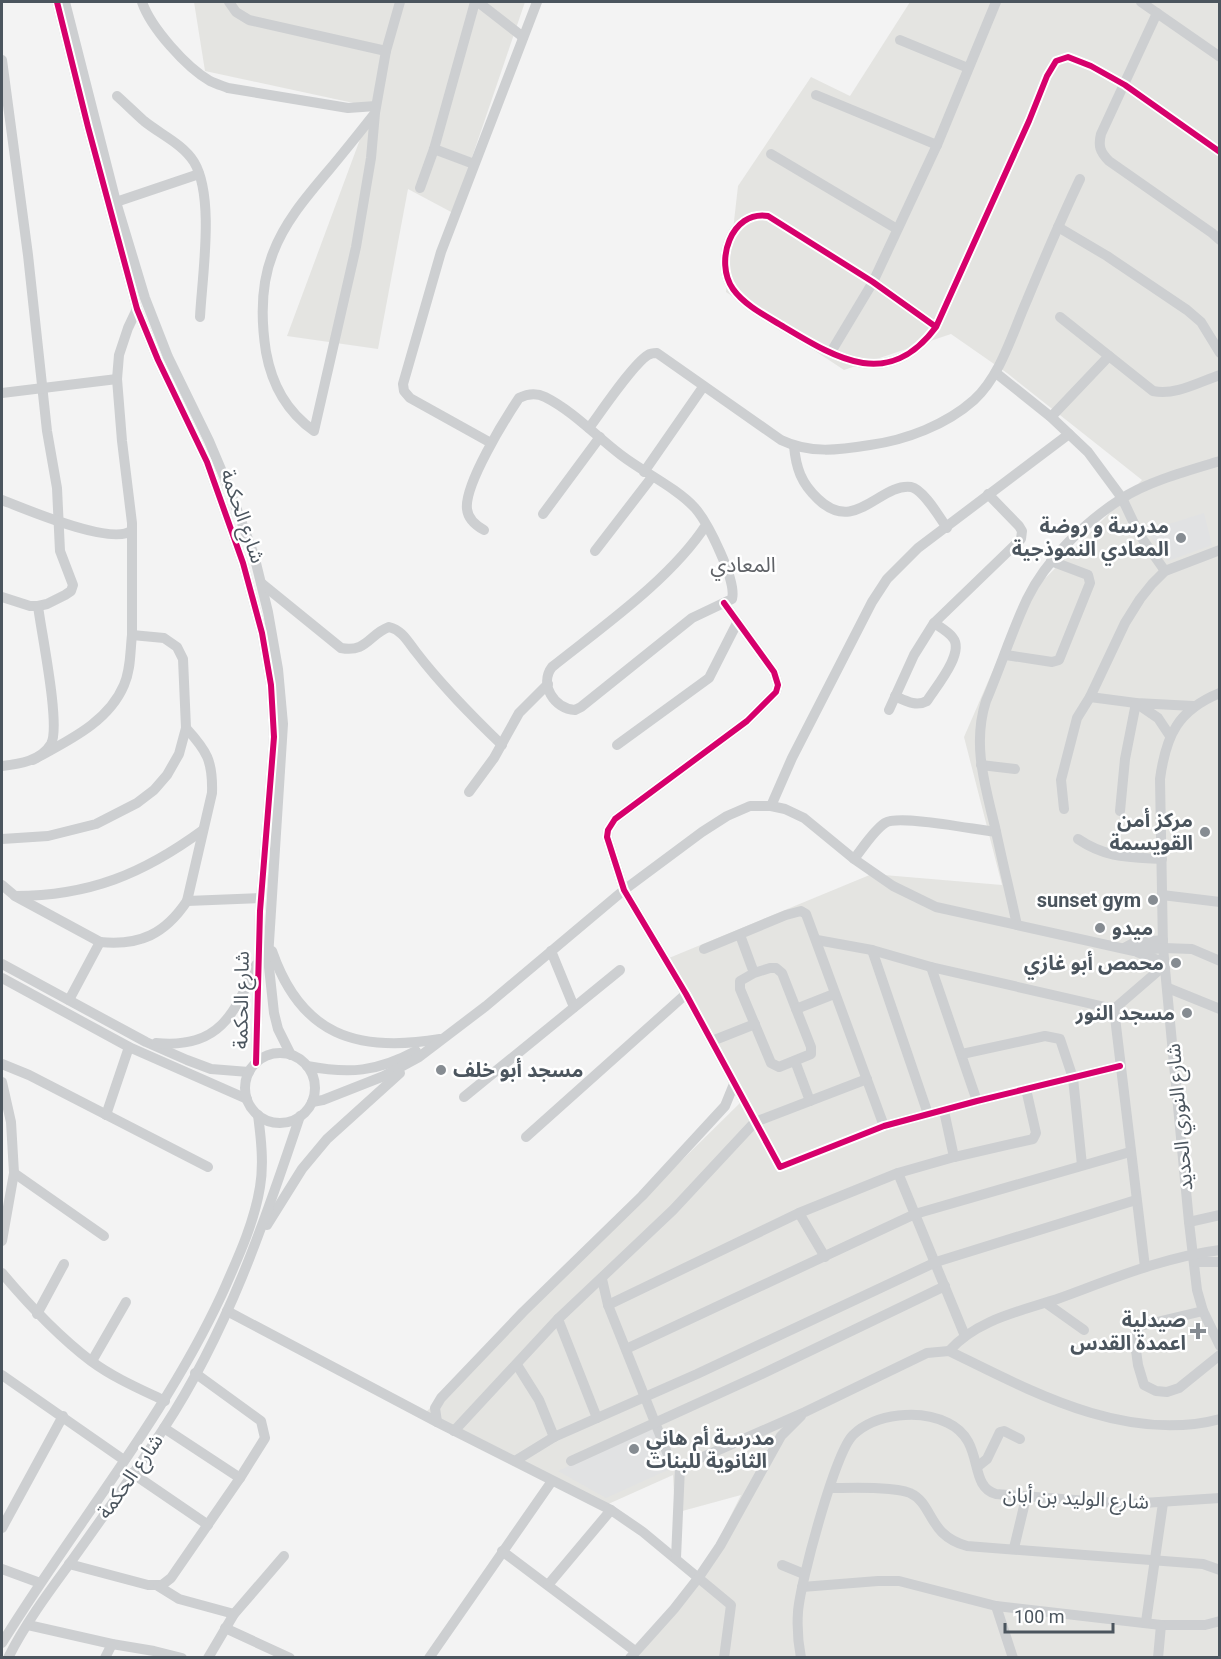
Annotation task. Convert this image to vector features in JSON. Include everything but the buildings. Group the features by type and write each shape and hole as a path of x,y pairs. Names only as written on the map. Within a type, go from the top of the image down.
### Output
{"street":[{"name":"شارع الحكمة","path":"57,2 137,309 158,360 207,462 243,563 262,633 271,685 274,737 261,898 253,1068"},
{"name":"شارع الحكمة","path":"65,2 116,202 150,313 228,486 254,555 274,642 283,724 268,941 270,989 274,1013 278,1029 291,1055"},
{"path":"142,2 149,18 177,52 196,71 212,82 228,88 337,107 376,109"},
{"path":"229,2 236,12 249,20 386,51"},
{"path":"376,109 305,197 274,250 268,270 262,330 272,378 286,405 314,431 356,247 372,158 376,109 386,51 400,2"},
{"path":"420,188 434,149 477,2 523,37"},
{"path":"491,442 410,399 404,391 403,384 441,252 537,2"},
{"path":"831,352 873,282 937,145 996,2"},
{"path":"1141,2 1220,57"},
{"path":"1157,13 1101,134 1100,150 1108,161 1220,240"},
{"path":"900,40 968,68"},
{"path":"936,327 873,282 768,216 758,214 750,217 739,225 731,236 726,255 726,270 736,293 771,319 831,352 856,363 889,362 910,354 936,327 1024,132 1050,67 1056,61 1068,57 1091,66 1125,85 1220,152"},
{"path":"2,60 28,255 47,431 57,488 60,550 72,580 72,588 65,595 47,604 30,606 2,597"},
{"path":"816,95 937,145"},
{"path":"117,96 187,153 199,174 204,194 205,212 200,317"},
{"path":"434,149 474,164"},
{"path":"771,154 897,229"},
{"path":"116,202 199,174"},
{"path":"589,428 631,373 649,354 657,353 781,440 804,449 836,449 885,443 909,437 937,424 966,406 980,394 996,373 1080,179"},
{"path":"1058,227 1107,256 1187,310 1201,322 1220,353"},
{"path":"2,766 33,760 97,722 124,686 129,668 132,635 132,530 117,379 119,355 137,309"},
{"path":"1060,317 1153,391 1175,391 1220,375"},
{"path":"1051,417 1109,356"},
{"path":"996,373 1051,417 1101,467 1122,498 1139,534 1165,571"},
{"path":"2,393 117,379"},
{"path":"595,551 648,475 703,387"},
{"path":"484,530 472,522 467,510 467,502 491,442 519,398 529,394 543,396 569,412 648,475 688,501 698,511 706,525 727,568 732,583 733,598 692,618 581,707 570,710 559,705 552,696 547,678 552,667 649,587 694,543 706,525"},
{"path":"771,806 792,758 880,588 918,548 1069,434"},
{"path":"543,514 600,438"},
{"path":"794,446 796,467 802,481 825,506 842,511 857,510 894,491 911,487 926,499 947,528"},
{"path":"1017,925 981,765 979,732 981,716 1028,598 1051,561 1086,527 1122,498 1164,479 1220,461"},
{"path":"889,710 914,656 934,623 1021,539 1022,531 1019,526 988,494"},
{"path":"2,501 59,522 117,536 127,534 132,530"},
{"path":"1064,809 1061,780 1077,718 1140,598 1165,571 1220,550"},
{"path":"1006,655 1052,662 1059,660 1090,583 1088,575 1051,561"},
{"path":"261,583 341,648 358,648 389,627 399,631 433,674 502,745"},
{"path":"724,603 774,672 778,681 777,688 770,699 747,721 610,824 607,837 624,890 686,994 780,1167 884,1126 1120,1066"},
{"path":"33,760 46,751 52,742 54,732 38,606"},
{"path":"617,745 709,678 738,623"},
{"path":"895,696 921,705 927,701 955,658 957,649 954,638 934,623"},
{"path":"2,839 48,836 96,824 137,803 154,790 167,775 179,754 186,728 183,659 177,647 164,638 132,635"},
{"path":"469,792 502,745 525,705 548,684"},
{"name":"شارع النوري الحديد","path":"1220,693 1193,706 1180,720 1170,736 1160,779 1163,944 1189,1222 1197,1290 1203,1311 1215,1324 1220,1346"},
{"path":"1090,697 1136,703 1193,706"},
{"path":"1136,703 1158,718 1170,736"},
{"path":"1120,811 1125,759 1136,703"},
{"path":"2,885 15,896 100,942 119,944 138,940 158,932 175,919 188,901 212,793 213,775 210,761 204,748 186,728"},
{"path":"981,765 1015,769"},
{"path":"451,1033 407,1056 376,1068 347,1071 307,1066 291,1055 272,1054 253,1068 245,1086 247,1099 258,1115 269,1121 282,1123 300,1116 312,1102 394,1072 418,1057 451,1033 486,1006 624,890 727,816 750,806 785,809 804,818 855,859 893,886 920,901 936,907 1129,949 1165,964 1114,1009"},
{"path":"855,859 885,823 893,820 910,820 996,832"},
{"path":"15,896 70,893 102,885 154,863 203,830"},
{"path":"1078,839 1093,850 1104,853 1134,858 1162,859"},
{"path":"1162,895 1220,902"},
{"path":"188,901 261,898"},
{"path":"704,949 801,911 809,920 817,940 834,994 884,1126"},
{"path":"740,935 754,973"},
{"path":"817,940 872,950 931,967 1114,1009"},
{"path":"268,941 292,995 322,1024 348,1038 371,1043 405,1044 440,1039"},
{"path":"69,1000 100,942"},
{"path":"1129,949 1133,944 1163,944 1197,950 1220,961"},
{"path":"872,950 928,1114"},
{"path":"551,951 574,1007"},
{"path":"146,1042 182,1044 200,1040 209,1035 226,1020 233,1010 258,959"},
{"path":"2,964 146,1042 201,1066 211,1069 253,1068"},
{"path":"931,967 977,1101"},
{"path":"770,968 779,970 796,1009 812,1052 779,1067 774,1066 739,986 742,979 770,968"},
{"path":"464,1097 620,970"},
{"path":"2,978 129,1047 247,1099"},
{"path":"1168,988 1220,1009"},
{"path":"526,1137 686,994"},
{"path":"796,1009 834,994"},
{"path":"1114,1009 1145,1267"},
{"path":"712,1041 755,1024"},
{"path":"962,1054 1045,1036 1060,1039 1072,1078 1082,1165"},
{"path":"106,1115 129,1047"},
{"path":"258,1241 302,1169 327,1139 418,1057"},
{"path":"795,1061 810,1101"},
{"path":"2,1064 29,1075 208,1167"},
{"path":"307,1066 315,1083 312,1102"},
{"path":"454,1431 558,1319 673,1210 755,1122 867,1079"},
{"path":"2,1082 11,1122 13,1178 2,1241"},
{"path":"437,1422 435,1408 441,1398 523,1312 658,1179 725,1106 734,1084"},
{"path":"608,1305 799,1213 898,1173 1035,1137 1036,1132 1026,1089"},
{"path":"944,1110 954,1157"},
{"name":"شارع الحكمة","path":"2,1643 40,1583 165,1401 195,1350 218,1303 243,1245 256,1206 262,1170 258,1115"},
{"name":"شارع الحكمة","path":"8,1658 69,1564 164,1428 195,1373 227,1311 258,1241 300,1116"},
{"path":"626,1349 915,1214 1131,1152"},
{"path":"898,1173 965,1336"},
{"path":"2,1193 13,1178"},
{"path":"13,1178 104,1236"},
{"path":"515,1461 554,1437 697,1374 936,1262 1136,1200"},
{"path":"799,1213 825,1257"},
{"path":"1189,1222 1220,1215"},
{"path":"949,1351 965,1336 996,1319 1145,1267 1193,1258 1220,1250"},
{"path":"1193,1258 1220,1262"},
{"path":"37,1314 64,1264"},
{"path":"2,1273 37,1314 92,1361 127,1383 165,1401"},
{"path":"602,1279 608,1305 643,1397 672,1465 680,1467 805,1412 927,1353 949,1351 1017,1384 1094,1413 1143,1425 1165,1427 1183,1427 1220,1419"},
{"path":"571,1461 762,1374 945,1286"},
{"path":"92,1361 126,1302"},
{"path":"1046,1303 1084,1330"},
{"path":"227,1311 454,1431 611,1510 676,1558 730,1605 724,1658"},
{"path":"1203,1311 1140,1326 1137,1329 1134,1333 1134,1341 1142,1380 1148,1389 1156,1392 1175,1391 1220,1355"},
{"path":"558,1319 597,1418"},
{"path":"517,1365 539,1400 554,1437"},
{"path":"69,1564 148,1586 165,1583 171,1578 240,1478 265,1438 261,1421 195,1373"},
{"path":"2,1375 124,1460"},
{"path":"502,1551 633,1654 674,1609 699,1577 720,1546 781,1436 805,1412"},
{"path":"2,1528 63,1416"},
{"name":"شارع الوليد بن أبان","path":"801,1658 798,1612 804,1574 843,1450 853,1435 869,1424 888,1417 916,1416 947,1422 957,1428 970,1443 981,1482 987,1490 996,1494 1128,1504 1220,1498"},
{"path":"164,1428 240,1478"},
{"path":"977,1467 987,1459 1000,1432 1004,1431 1020,1438"},
{"path":"676,1558 680,1467"},
{"path":"132,1473 208,1525"},
{"path":"429,1658 552,1481"},
{"path":"830,1488 910,1493 918,1498 937,1528 947,1538 967,1546 1203,1564 1220,1570"},
{"path":"1014,1548 1026,1498"},
{"path":"1146,1622 1163,1503"},
{"path":"548,1586 611,1510"},
{"path":"208,1658 234,1614 284,1556"},
{"path":"782,1565 804,1574"},
{"path":"2,1569 40,1583"},
{"path":"802,1587 899,1581 996,1605 1161,1625 1205,1625 1220,1621"},
{"path":"158,1586 179,1599 234,1614"},
{"path":"996,1605 1012,1658"},
{"path":"28,1625 182,1658"},
{"path":"1158,1658 1161,1625"},
{"path":"225,1628 290,1658"},
{"path":"105,1658 112,1644"}],"shaded area":[{"path":"194,2 525,2 453,213 408,189 378,349 287,336 372,107 205,71"},
{"path":"910,2 1219,2 1219,1657 633,1657 709,1559 741,1495 675,1513 673,1475 606,1505 424,1414 742,1101 669,958 872,874 1002,885 964,737 1023,601 1142,480 1007,373 951,334 844,370 726,292 738,186 811,77 850,96"},
{"name":"مدرسة و روضة المعادي النموذجية","path":"1204,513 1212,545 1168,561 1147,531"},
{"name":"مدرسة أم هاني الثانوية للبنات","path":"652,1428 670,1469 606,1498 558,1471"}],"cycle path":[{"path":"57,2 137,309 158,360 207,462 243,563 262,633 271,685 274,737 260,911 256,1063"},
{"path":"936,327 873,282 768,216 755,216 744,221 730,240 725,265 728,278 733,289 750,306 824,350 863,363 882,363 900,358 918,346 936,327 1047,76 1056,61 1068,57 1091,66 1125,85 1220,152"},
{"path":"724,603 774,672 778,685 776,692 747,721 615,819 608,830 607,837 624,890 686,994 780,1167 884,1126 1120,1066"}],"place":[{"name":"مدرسة و روضة المعادي النموذجية","path":"1181,538"},
{"name":"مركز أمن القويسمة","path":"1205,832"},
{"name":"sunset gym","path":"1153,900"},
{"name":"ميدو","path":"1100,928"},
{"name":"محمص أبو غازي","path":"1176,963"},
{"name":"مسجد النور","path":"1187,1013"},
{"name":"مسجد أبو خلف","path":"441,1070"},
{"name":"صيدلية اعمدة القدس","path":"1198,1331"},
{"name":"مدرسة أم هاني الثانوية للبنات","path":"634,1449"}],"district":[{"name":"المعادي","path":"743,565"}]}
